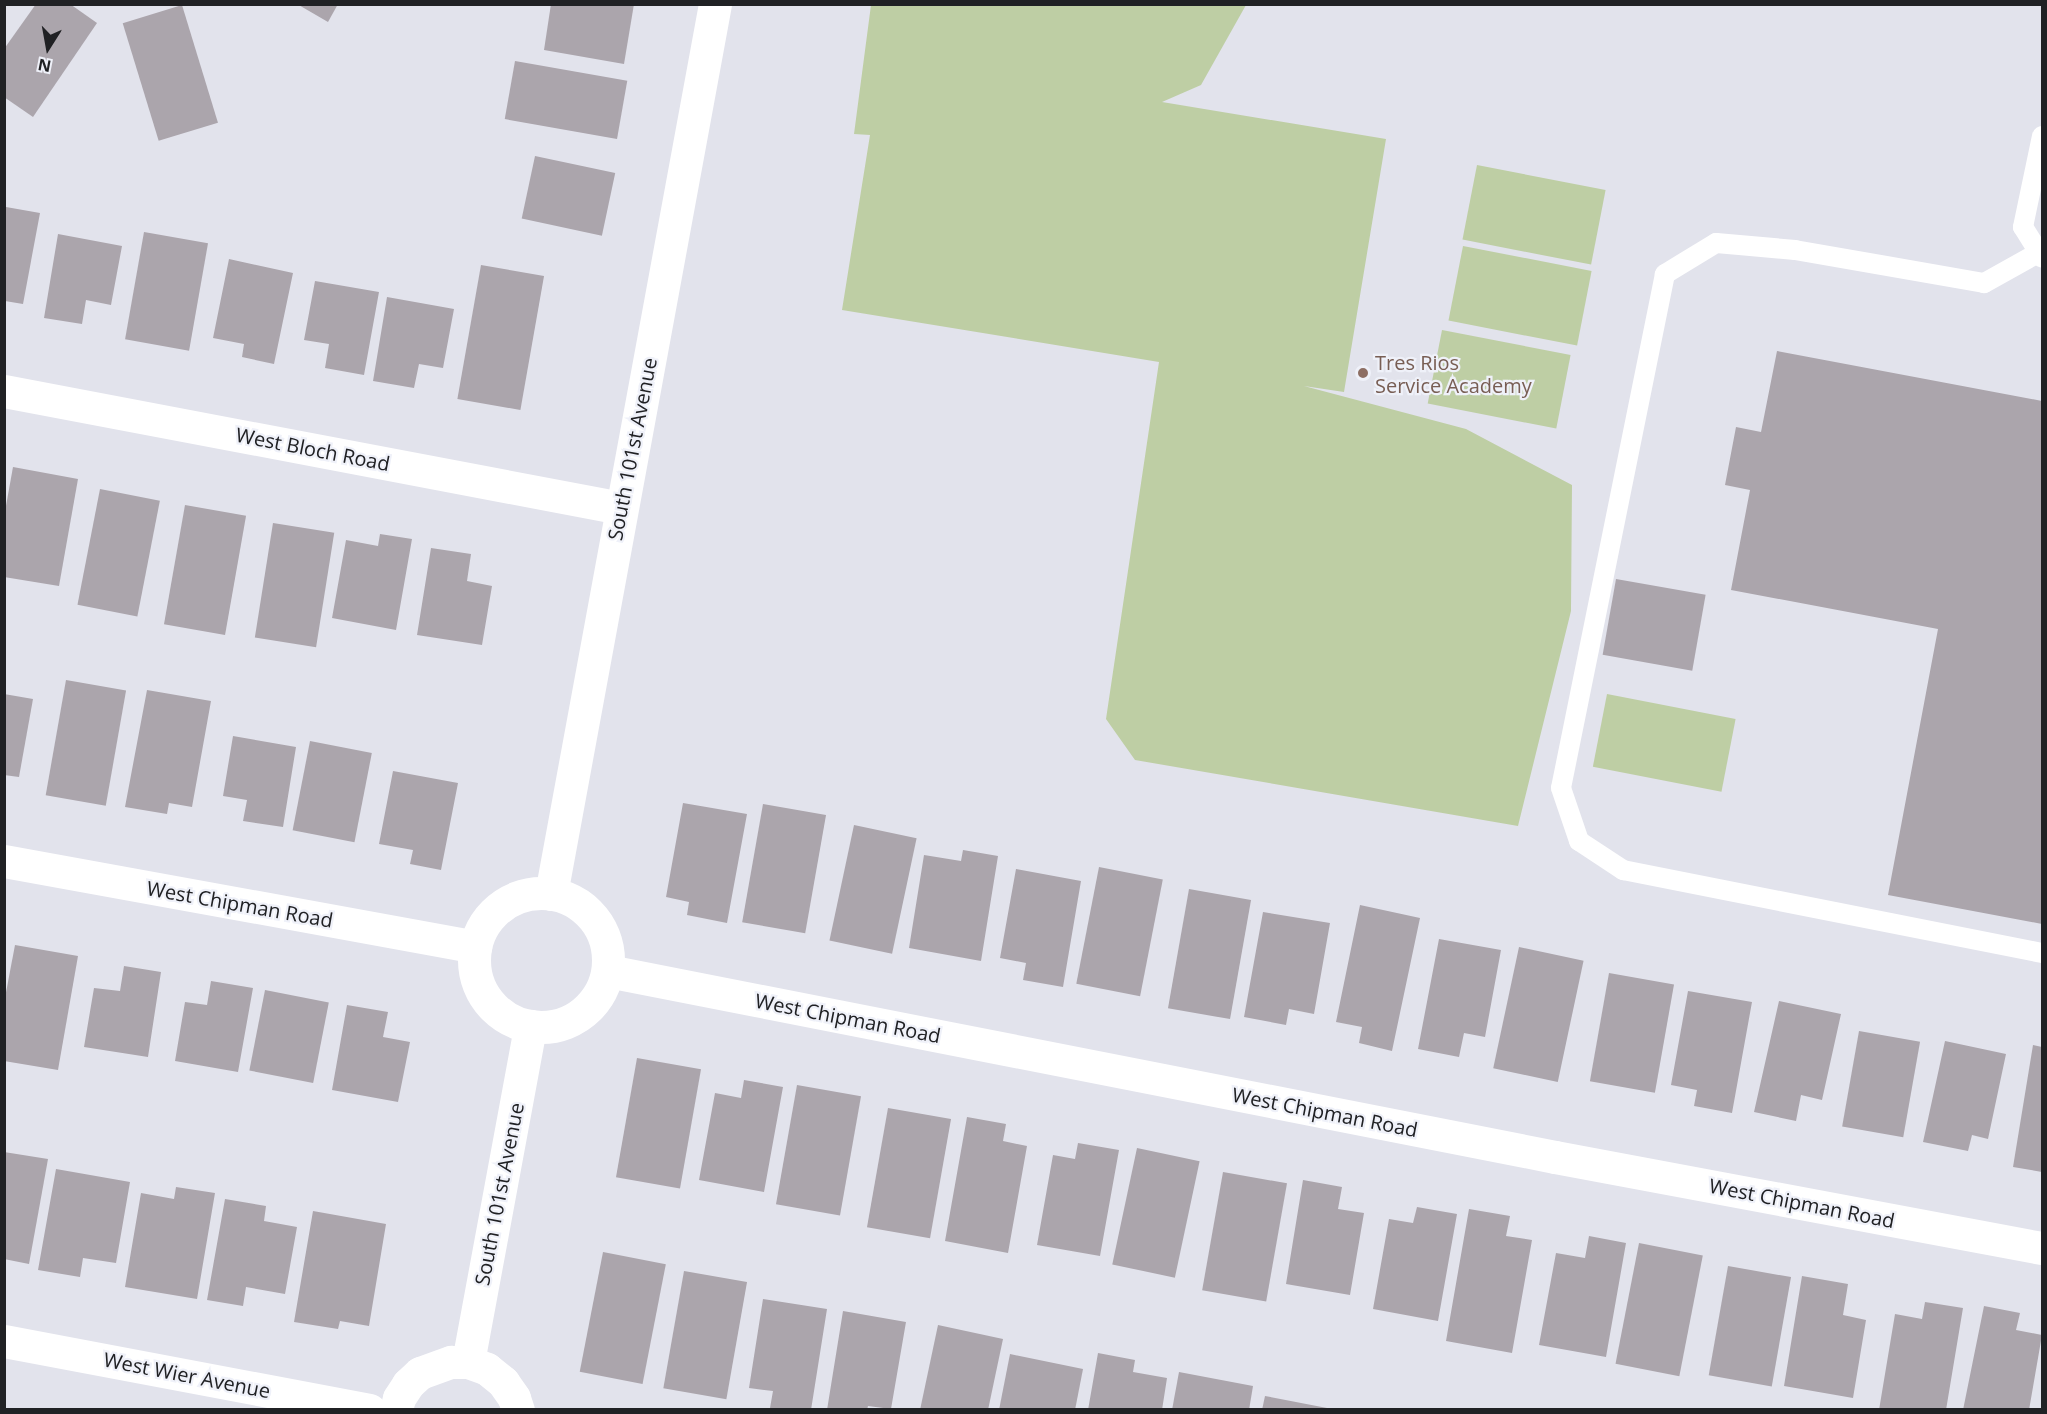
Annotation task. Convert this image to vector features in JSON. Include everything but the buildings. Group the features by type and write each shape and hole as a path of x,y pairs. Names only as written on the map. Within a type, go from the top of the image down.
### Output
{"street":[{"name":"South 101st Avenue","path":"551,894 715,4"},
{"name":"West Bloch Road","path":"4,391 621,508"},
{"name":"West Chipman Road","path":"4,861 476,947"},
{"path":"531,894 551,894 572,901 589,913 601,930 608,950 608,971 602,988 581,1015 548,1027 530,1026 516,1022 491,1004 476,977 476,947 483,928 495,912 512,900 531,894"},
{"name":"West Chipman Road","path":"608,971 1566,1159 2043,1248"},
{"name":"South 101st Avenue","path":"468,1362 530,1026"},
{"name":"West Wier Avenue","path":"4,1341 370,1410"},
{"path":"396,1410 408,1384 420,1373 451,1362 468,1362 487,1369 503,1382 514,1398 518,1410"}],"lane":[{"path":"2043,136 2023,227 2041,256 1984,283 1796,250 1716,243 1665,274 1561,788 1579,841 1623,870 2043,953"}],"green space":[{"path":"871,5 1246,5 1201,85 1162,102 1386,139 1344,392 1304,386 1466,429 1572,485 1571,611 1518,826 1135,760 1106,719 1159,362 842,310 870,135 854,134"},
{"path":"1477,165 1606,190 1591,265 1462,240"},
{"path":"1463,246 1592,271 1577,346 1448,321"},
{"path":"1442,330 1571,355 1556,429 1428,404"},
{"path":"1607,694 1736,719 1721,792 1593,767"}],"place":[{"name":"Tres Rios Service Academy","path":"1363,373"}]}
